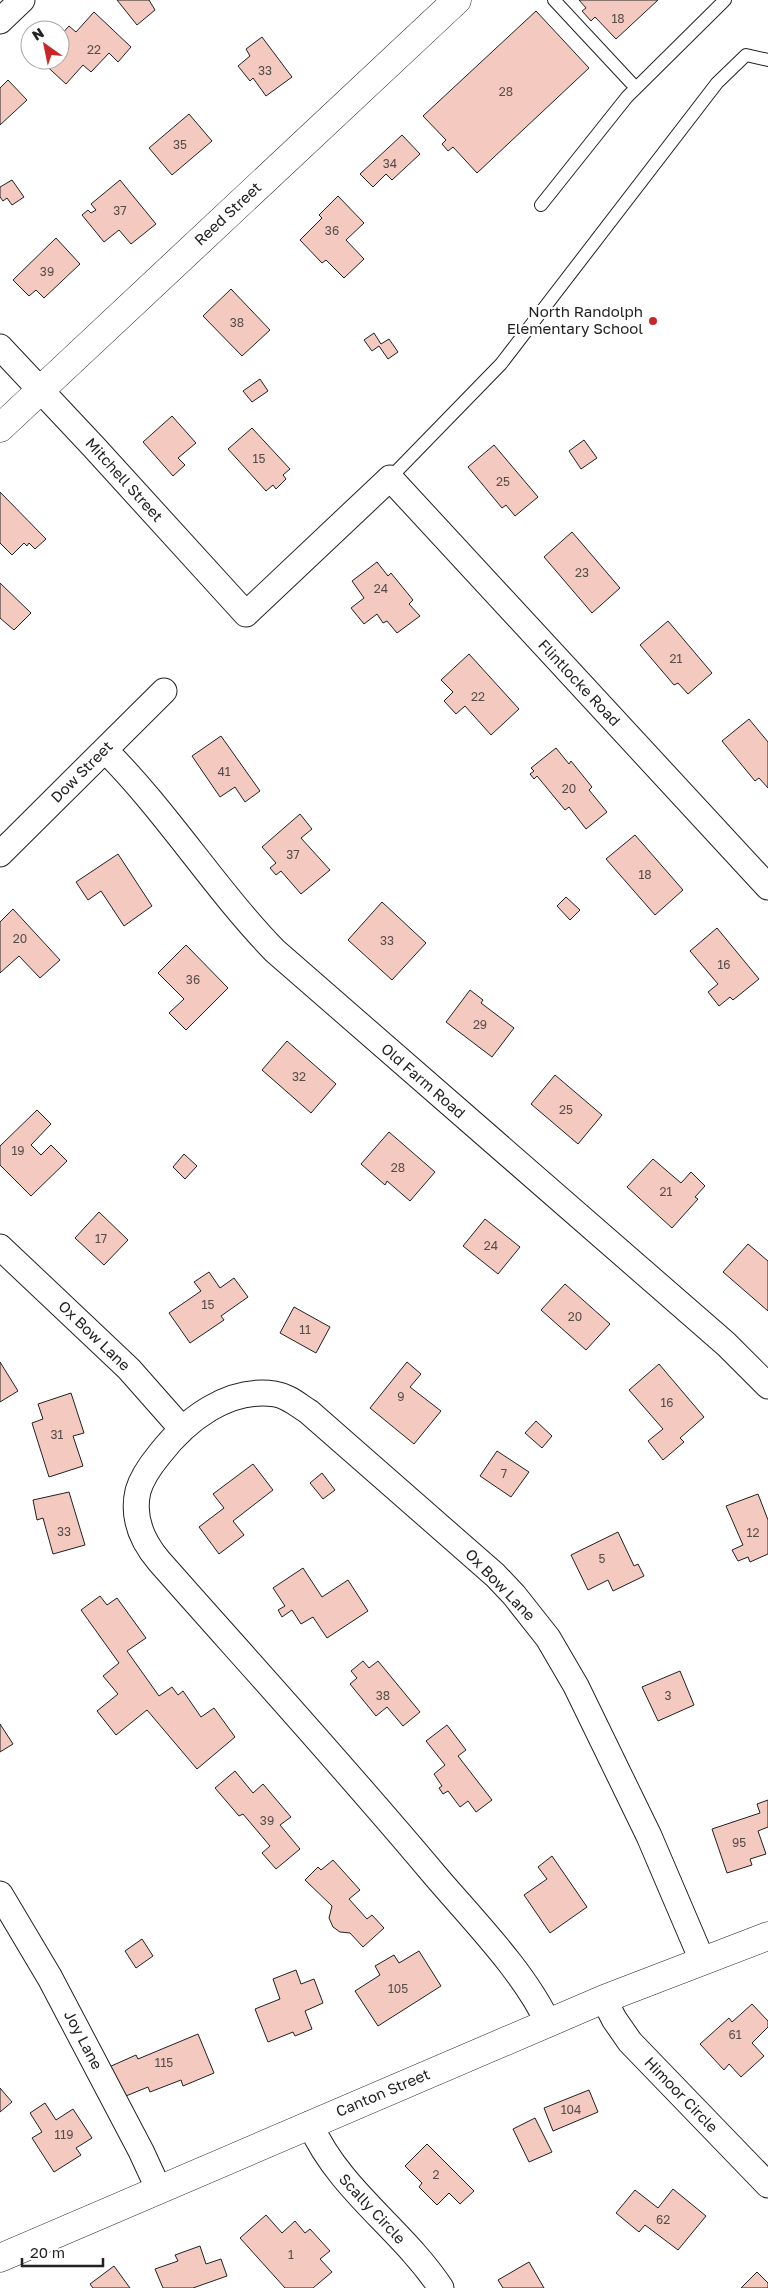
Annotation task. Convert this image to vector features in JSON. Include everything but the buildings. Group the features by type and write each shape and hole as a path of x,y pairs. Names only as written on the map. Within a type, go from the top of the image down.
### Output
{"street":[{"path":"0,21 22,0"},
{"name":"Reed Street","path":"0,428 456,0"},
{"name":"Mitchell Street","path":"0,347 246,614 390,478"},
{"name":"Flintlocke Road","path":"390,478 768,887"},
{"name":"Dow Street","path":"0,854 164,691"},
{"name":"Old Farm Road","path":"104,750 127,773 244,917 275,951 726,1344 768,1386"},
{"name":"Ox Bow Lane","path":"0,1247 129,1369 182,1429"},
{"name":"Ox Bow Lane","path":"548,2023 536,1999 520,1977 445,1887 150,1550 139,1528 136,1504 138,1491 148,1468 182,1429 202,1413 225,1401 266,1394 288,1398 309,1412 495,1575 514,1595 548,1638 576,1686 650,1836 702,1960"},
{"name":"Joy Lane","path":"0,1894 50,1978 141,2151 159,2190"},
{"name":"Canton Street","path":"0,2258 604,1999 768,1936"},
{"name":"Himoor Circle","path":"604,1999 614,2019 630,2042 768,2185"},
{"name":"Scally Circle","path":"310,2124 320,2146 337,2170 414,2254 441,2288"}],"lane":[{"path":"554,0 636,88"},
{"path":"542,205 612,115 636,88 725,0"},
{"path":"390,478 501,364 718,83 746,55 768,60"}],"place":[{"name":"North Randolph Elementary School","path":"653,321"}]}
